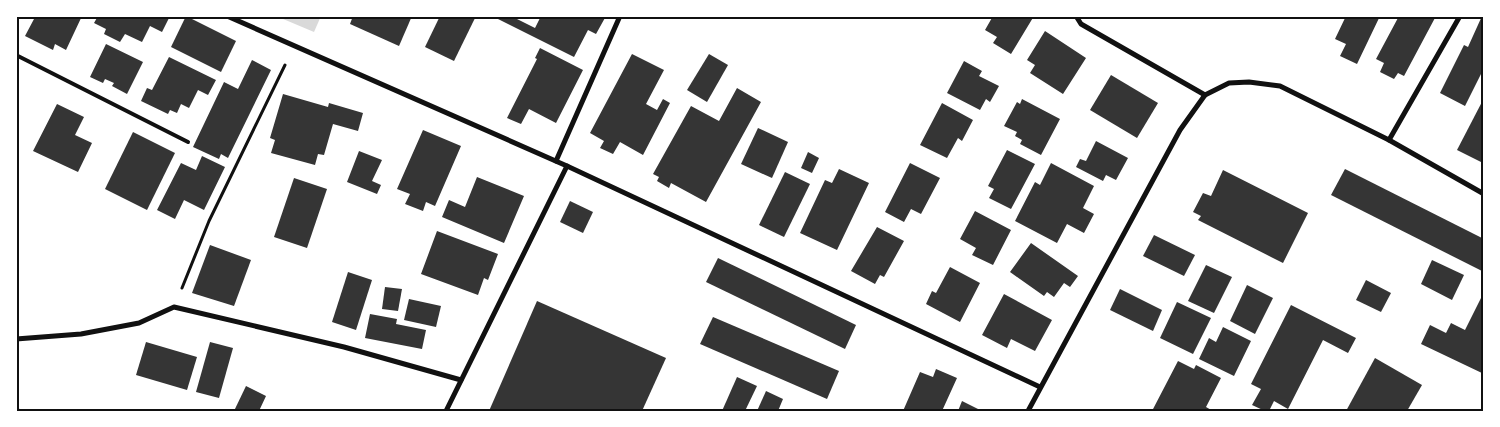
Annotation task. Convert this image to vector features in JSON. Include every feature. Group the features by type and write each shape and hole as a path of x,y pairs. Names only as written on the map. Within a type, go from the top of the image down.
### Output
{"street":[{"path":"227,16 567,166 1040,387"},
{"path":"556,161 620,16"},
{"path":"1076,16 1081,24 1205,95"},
{"path":"1389,140 1460,16"},
{"path":"1028,411 1180,130 1205,95 1229,83 1249,82 1280,86 1389,140 1484,194"},
{"path":"446,411 567,166"},
{"path":"16,339 81,334 139,323 174,308 344,347 461,380"}],"lane":[{"path":"16,55 188,142"}],"path":[{"path":"174,308 209,221 294,46"}],"shaded area":[{"path":"276,16 321,16 314,32"}],"building":[{"path":"28,16 82,16 66,50 55,44 53,50 25,36 34,19"},
{"path":"98,16 170,16 162,32 150,26 142,42 125,34 120,42 104,34 106,29 94,23"},
{"path":"186,16 236,41 221,72 171,47"},
{"path":"353,16 412,16 399,46 350,24"},
{"path":"440,16 476,16 454,61 425,47"},
{"path":"492,16 511,16 535,28 541,16 606,16 596,34 588,30 574,57"},
{"path":"993,16 1034,16 1011,54 993,43 997,37 985,30"},
{"path":"1346,16 1380,16 1357,64 1340,56 1346,44 1335,39"},
{"path":"1399,16 1436,16 1404,76 1398,73 1394,79 1380,72 1384,63 1376,59"},
{"path":"1482,16 1484,68 1465,106 1440,93 1464,45 1468,47"},
{"path":"1045,31 1086,58 1063,94 1030,73 1035,65 1027,60"},
{"path":"106,44 143,62 127,94 112,86 114,83 105,79 103,83 90,77"},
{"path":"540,48 583,70 556,123 529,109 521,124 507,118 537,59 535,58"},
{"path":"632,54 664,70 646,104 657,110 663,99 670,103 643,155 620,142 613,154 600,148 604,141 590,133"},
{"path":"709,54 728,65 707,102 687,90"},
{"path":"169,57 216,80 208,95 198,90 189,108 181,104 177,113 170,110 168,114 141,101 147,88 152,90"},
{"path":"252,60 271,70 228,158 221,154 219,159 193,147 224,82 238,89"},
{"path":"964,61 982,71 979,76 999,86 990,102 986,99 980,110 947,93"},
{"path":"1111,75 1158,103 1137,138 1090,110"},
{"path":"737,88 761,102 706,202 671,183 669,188 657,181 659,177 653,174 691,106 719,121"},
{"path":"283,94 328,107 329,103 363,113 358,131 333,124 324,155 318,154 315,165 271,153 275,140 270,138"},
{"path":"1484,98 1484,157 1481,162 1457,150"},
{"path":"1022,99 1060,119 1041,155 1020,144 1022,140 1015,136 1017,132 1004,126 1017,102 1020,104"},
{"path":"942,103 973,120 962,141 958,138 947,158 920,145"},
{"path":"57,104 84,117 75,135 92,143 78,172 33,151"},
{"path":"758,128 788,142 772,178 741,164"},
{"path":"423,130 461,146 435,206 426,202 423,211 405,204 410,194 397,189"},
{"path":"133,132 175,153 147,210 105,189"},
{"path":"1096,141 1128,158 1116,180 1106,175 1103,181 1076,167 1080,159 1086,161"},
{"path":"1007,150 1035,164 1011,209 989,198 994,189 988,186"},
{"path":"359,151 382,160 372,181 381,185 377,194 347,182"},
{"path":"808,152 819,158 812,173 801,168"},
{"path":"202,156 225,167 204,210 184,200 175,219 157,210 181,163 196,170"},
{"path":"910,163 940,178 921,214 911,209 904,222 885,212"},
{"path":"1051,163 1094,186 1083,208 1094,214 1084,233 1067,224 1057,243 1015,221 1035,182 1040,185"},
{"path":"839,169 869,183 837,250 800,233 825,180 832,183"},
{"path":"1345,169 1484,239 1484,272 1331,195"},
{"path":"1223,170 1308,213 1283,263 1198,220 1201,216 1193,212 1203,193 1211,196"},
{"path":"785,172 810,184 784,237 759,225"},
{"path":"477,177 524,196 504,243 442,217 449,200 465,207"},
{"path":"294,178 327,189 307,248 274,237"},
{"path":"570,201 593,212 583,233 560,222"},
{"path":"975,211 1011,230 993,265 972,255 976,248 960,239"},
{"path":"877,227 904,241 884,277 880,275 875,284 851,271"},
{"path":"437,231 498,254 488,280 484,278 478,295 421,274"},
{"path":"1154,235 1195,255 1184,276 1143,256"},
{"path":"1031,243 1078,276 1070,287 1064,283 1054,297 1047,292 1044,296 1010,272"},
{"path":"210,245 251,260 234,306 192,293"},
{"path":"718,258 856,325 845,349 706,282"},
{"path":"1432,260 1464,275 1452,300 1421,284"},
{"path":"1206,265 1232,277 1214,313 1188,301"},
{"path":"950,267 980,283 960,322 926,304 932,291 936,293"},
{"path":"348,272 372,280 356,330 332,322"},
{"path":"1366,280 1391,293 1381,312 1356,300"},
{"path":"1247,285 1273,298 1255,334 1230,321"},
{"path":"385,287 402,289 398,311 382,309"},
{"path":"1120,289 1162,310 1153,331 1110,310"},
{"path":"1484,292 1484,374 1421,344 1430,325 1446,333 1451,323 1465,330"},
{"path":"1004,294 1052,320 1035,351 1011,339 1007,348 982,335"},
{"path":"409,299 441,306 436,327 404,320"},
{"path":"537,301 666,358 642,411 489,411"},
{"path":"1177,302 1211,318 1193,354 1160,338"},
{"path":"1291,305 1356,338 1348,353 1323,340 1288,409 1274,401 1269,411 1265,411 1252,405 1261,389 1251,384"},
{"path":"370,314 397,319 396,324 426,330 422,349 365,338"},
{"path":"713,317 839,371 827,399 700,344"},
{"path":"1223,327 1251,341 1234,376 1199,359 1209,338 1216,342"},
{"path":"146,342 197,357 187,390 136,375"},
{"path":"210,342 233,348 219,398 196,392"},
{"path":"1375,358 1422,385 1407,411 1346,411"},
{"path":"1178,361 1194,369 1196,365 1221,378 1206,407 1213,411 1152,411"},
{"path":"936,369 957,378 942,411 903,411 920,372 933,377"},
{"path":"737,377 757,386 745,411 722,411"},
{"path":"246,386 266,396 259,411 234,411"},
{"path":"766,391 783,399 778,411 757,411"},
{"path":"962,401 982,411 958,411"}]}
